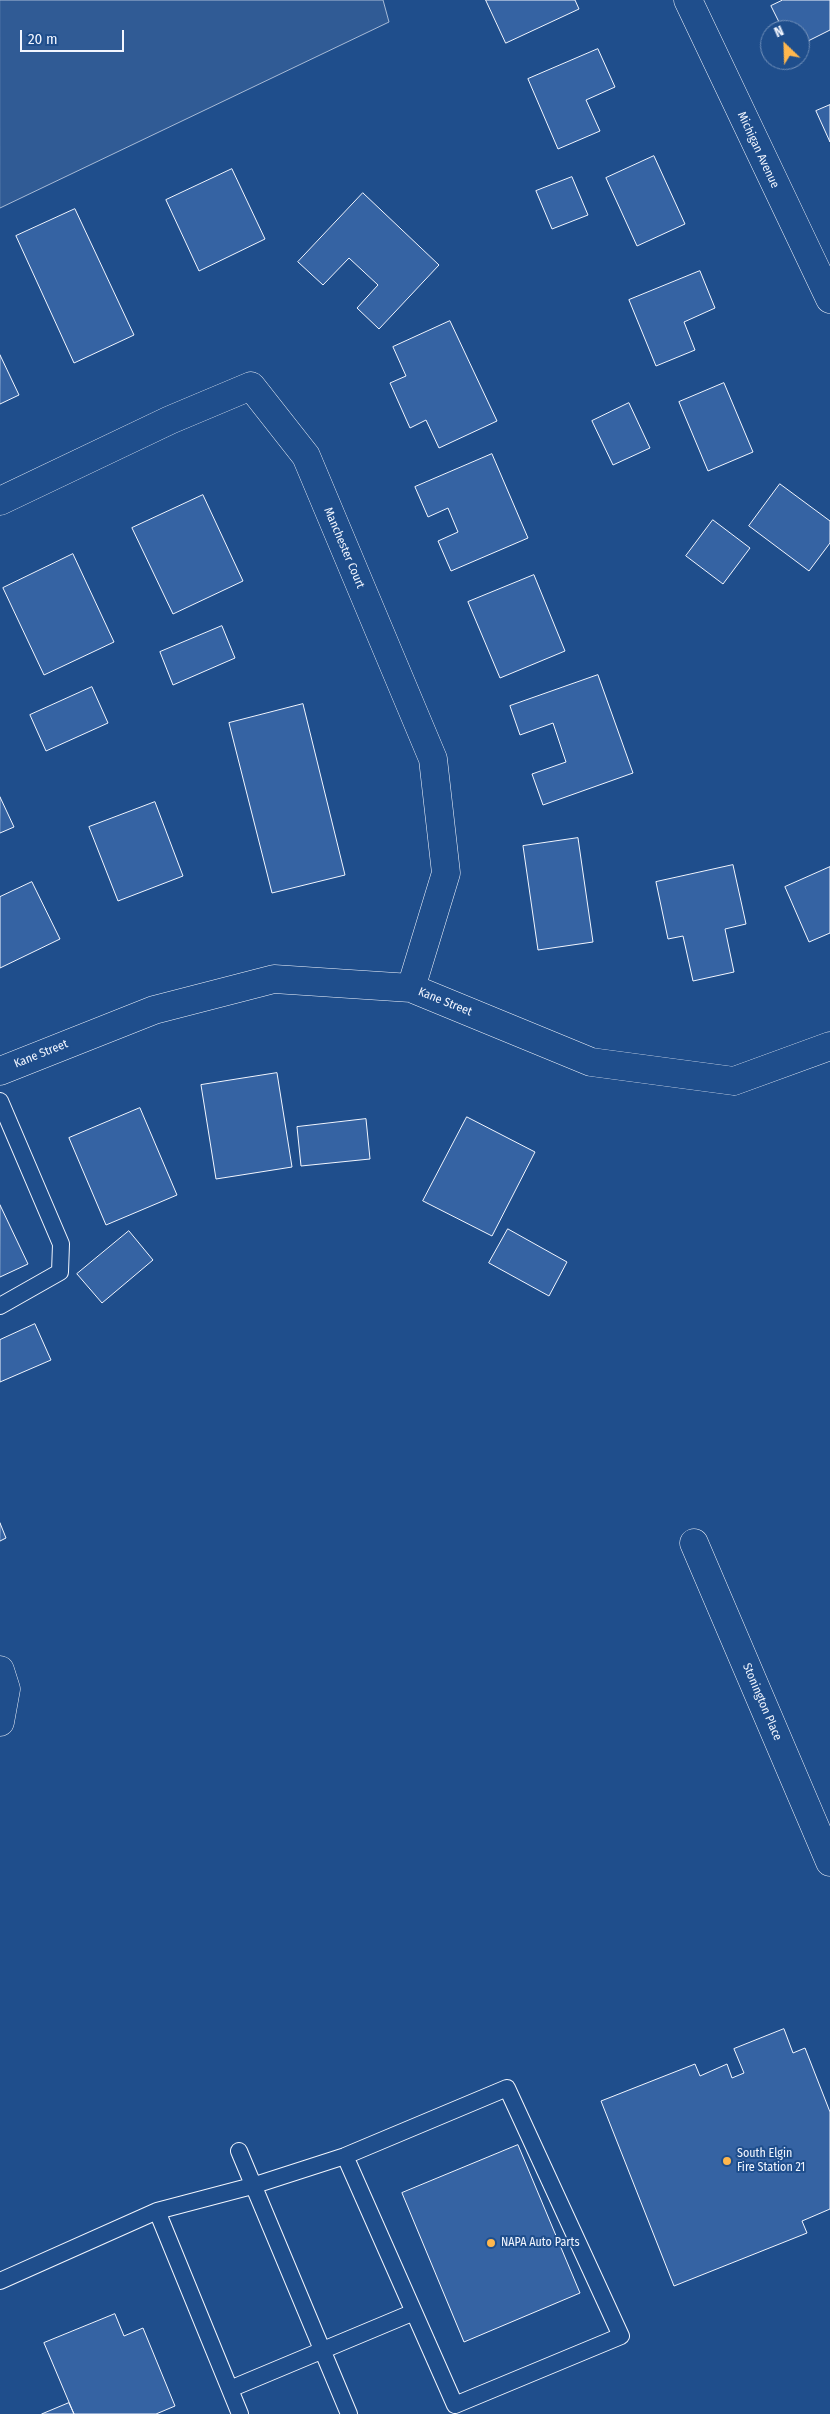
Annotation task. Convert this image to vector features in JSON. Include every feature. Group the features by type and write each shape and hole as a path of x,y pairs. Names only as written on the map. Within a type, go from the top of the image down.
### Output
{"street":[{"name":"Michigan Avenue","path":"688,0 830,299"},
{"name":"Manchester Court","path":"0,501 170,420 251,386 306,456 433,759 446,873 410,988"},
{"name":"Kane Street","path":"0,1071 154,1010 274,979 410,988 591,1062 734,1081 830,1046"},
{"name":"Stonington Place","path":"694,1543 829,1858"},
{"path":"0,1670 6,1689 0,1722"}],"lane":[{"path":"0,1102 61,1244 60,1272 0,1306"},
{"path":"0,2281 158,2211 252,2186 345,2156 507,2088 621,2336 454,2405 345,2156"},
{"path":"240,2151 252,2186 348,2414"},
{"path":"158,2211 240,2414"},
{"path":"230,2389 414,2312"}],"shaded area":[{"path":"0,0 383,0 389,22 0,208"}],"building":[{"path":"486,0 575,0 579,9 506,43"},
{"path":"783,0 830,0 830,30 810,40 810,20 778,20 771,6"},
{"path":"598,49 615,87 586,100 600,131 558,149 528,79"},
{"path":"830,105 830,142 816,111"},
{"path":"654,156 685,224 637,246 606,178"},
{"path":"232,169 265,239 199,271 166,200"},
{"path":"572,177 588,215 552,229 536,191"},
{"path":"363,193 439,265 379,329 357,308 378,285 349,258 323,285 298,262"},
{"path":"75,209 134,335 74,363 16,236"},
{"path":"700,271 715,308 684,322 695,350 656,366 629,300"},
{"path":"450,321 497,421 439,448 426,420 410,428 390,383 406,376 393,347"},
{"path":"0,355 19,395 0,404"},
{"path":"724,383 753,452 708,471 679,402"},
{"path":"629,403 650,448 613,465 592,421"},
{"path":"492,454 528,538 451,571 438,541 458,532 448,508 428,517 415,487"},
{"path":"780,484 830,521 830,543 809,571 749,526"},
{"path":"203,495 243,581 173,614 132,528"},
{"path":"713,520 750,548 723,584 686,556"},
{"path":"73,554 114,642 44,675 3,588"},
{"path":"534,575 565,651 500,678 468,602"},
{"path":"222,626 235,658 173,685 160,652"},
{"path":"598,675 633,773 543,805 532,774 566,762 553,723 520,735 510,706"},
{"path":"92,687 108,723 46,751 30,715"},
{"path":"303,704 345,875 272,893 229,723"},
{"path":"0,797 14,827 0,833"},
{"path":"155,802 183,876 118,901 89,827"},
{"path":"578,838 593,942 538,950 523,846"},
{"path":"733,865 746,924 725,929 734,972 693,981 683,936 668,939 656,882"},
{"path":"830,867 830,933 809,942 785,887"},
{"path":"32,882 60,939 0,968 0,897"},
{"path":"277,1073 292,1167 216,1179 201,1085"},
{"path":"140,1108 177,1195 106,1225 69,1138"},
{"path":"467,1117 535,1152 492,1236 423,1201"},
{"path":"366,1119 370,1159 301,1166 297,1127"},
{"path":"0,1205 28,1264 0,1277"},
{"path":"508,1229 567,1262 549,1296 489,1263"},
{"path":"129,1231 153,1260 102,1303 77,1274"},
{"path":"35,1324 51,1360 0,1382 0,1340"},
{"path":"0,1523 6,1538 0,1541"},
{"name":"South Elgin Fire Station 21","path":"784,2029 793,2053 805,2048 830,2112 830,2209 802,2221 807,2233 674,2286 601,2101 695,2064 700,2076 727,2064 732,2078 744,2073 734,2049"},
{"name":"NAPA Auto Parts","path":"518,2145 580,2293 464,2342 402,2193"},
{"path":"115,2314 124,2336 143,2328 175,2406 156,2414 74,2414 44,2343"},
{"path":"69,2403 74,2414 42,2414"}],"place":[{"name":"South Elgin Fire Station 21","path":"727,2161"},
{"name":"NAPA Auto Parts","path":"491,2243"}]}
